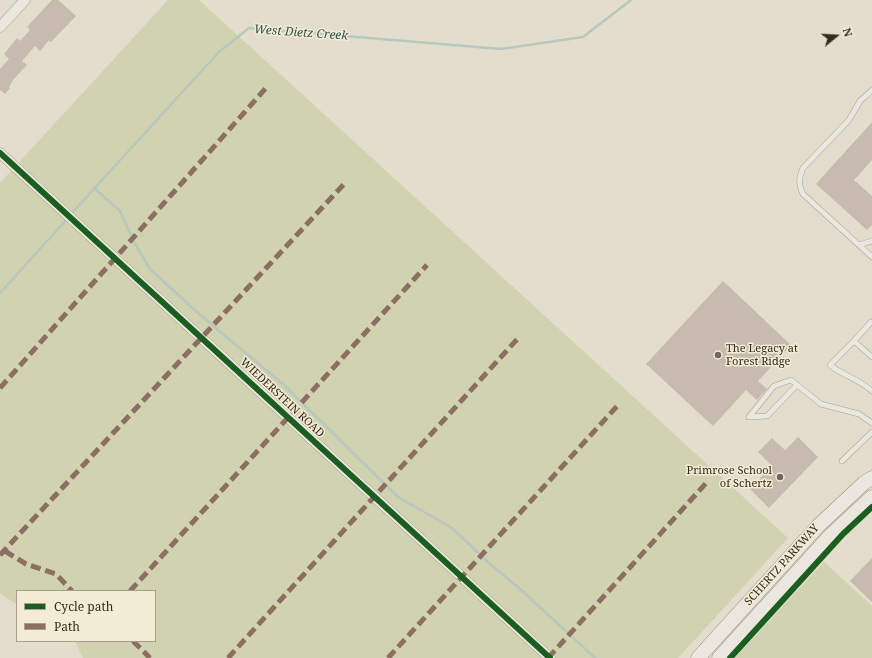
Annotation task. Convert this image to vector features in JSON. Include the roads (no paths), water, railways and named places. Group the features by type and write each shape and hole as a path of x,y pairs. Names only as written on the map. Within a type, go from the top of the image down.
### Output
{"main road":[{"name":"SCHERTZ PARKWAY","path":"698,658 818,526 864,483 872,478"},
{"name":"SCHERTZ PARKWAY","path":"719,658 829,536 872,497"}],"street":[{"path":"0,28 25,0"},
{"name":"WIEDERSTEIN ROAD","path":"0,153 550,658"}],"lane":[{"path":"872,90 860,101 849,120 803,168 799,177 799,185 803,194 872,257"},
{"path":"859,245 872,241"},
{"path":"871,322 830,365 836,370 858,380 872,391"},
{"path":"854,340 872,357"},
{"path":"797,385 768,416 749,417 774,386 791,380 821,404 860,414 872,423"},
{"path":"842,461 872,432"}],"waterway":[{"name":"West Dietz Creek","path":"71,214 219,52 249,28 501,49 583,37 631,0"},
{"path":"94,188 120,211 135,244 150,269 199,314 284,385 398,497 452,528 595,658"},
{"name":"West Dietz Creek","path":"0,293 68,218"}],"place":[{"name":"The Legacy at Forest Ridge","path":"718,355"},
{"name":"Primrose School of Schertz","path":"780,477"}]}
